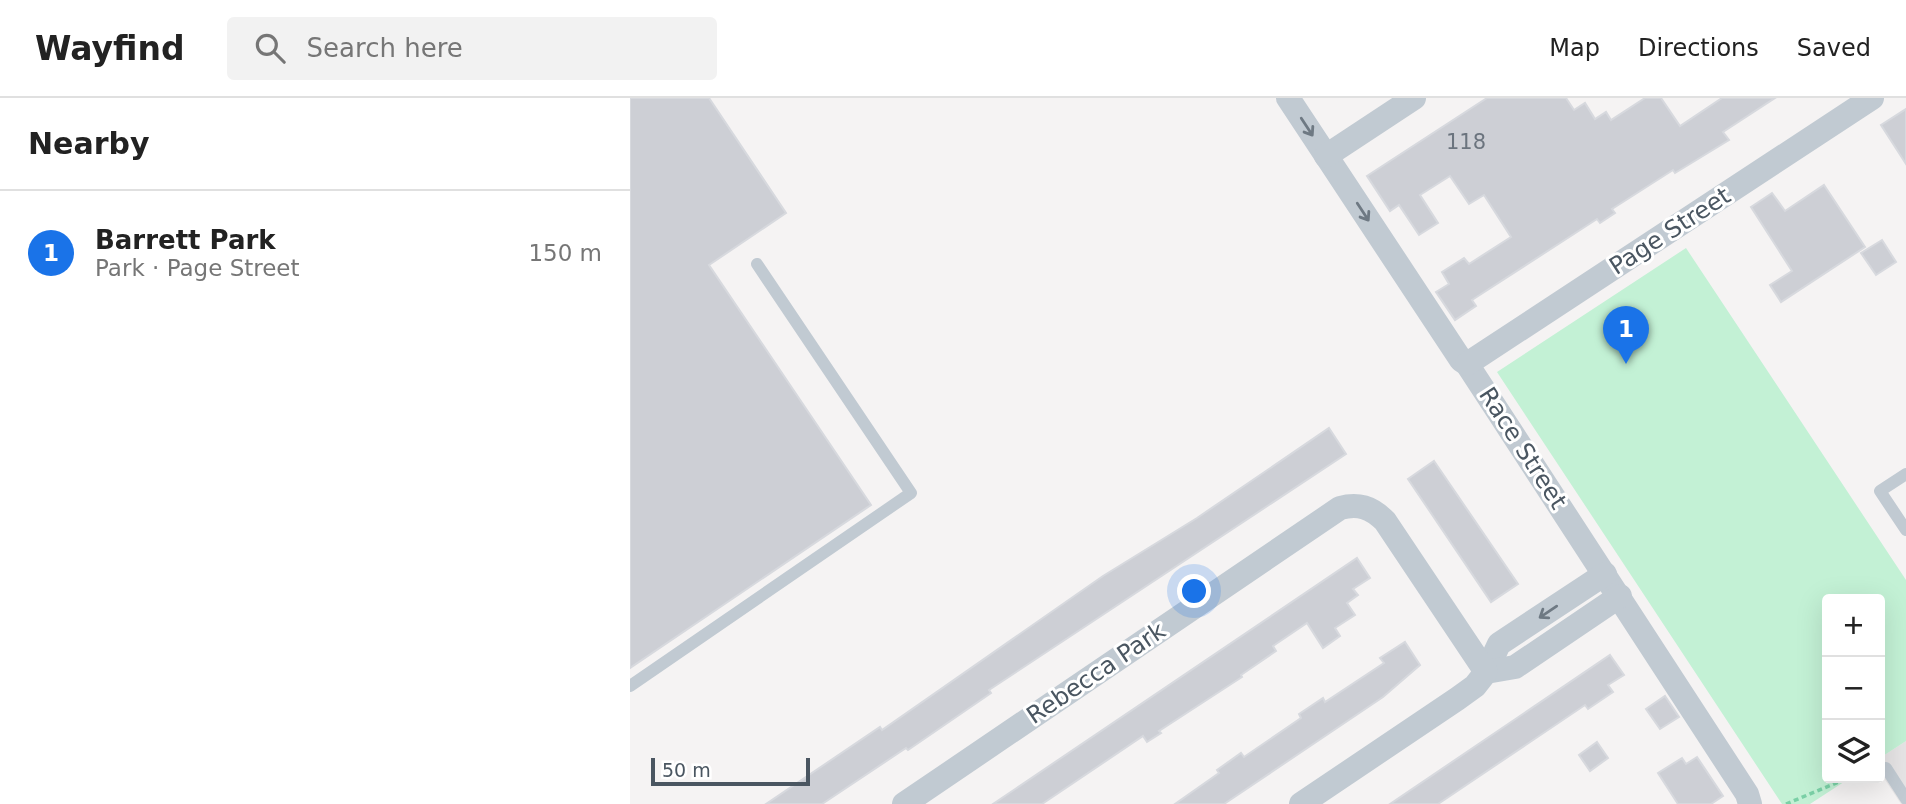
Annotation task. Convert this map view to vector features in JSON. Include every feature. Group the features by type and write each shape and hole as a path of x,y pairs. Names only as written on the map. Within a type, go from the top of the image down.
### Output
{"street":[{"name":"Race Street","path":"1288,98 1620,596 1747,794 1750,804"},
{"path":"1326,156 1414,98"},
{"name":"Page Street","path":"1467,364 1872,98"},
{"name":"Rebecca Park","path":"904,804 1329,516 1353,505 1366,507 1385,520 1486,672"},
{"path":"1301,804 1457,699 1486,672 1499,644 1605,574"},
{"path":"1486,672 1515,667 1620,596"}],"lane":[{"path":"630,686 911,493 757,264"},
{"path":"1906,474 1880,491 1906,530"},
{"path":"1886,768 1906,799"}],"path":[{"path":"1786,804 1836,783"}],"shaded area":[{"path":"1906,741 1906,804 1901,804 1885,780 1885,755"}],"green space":[{"path":"1686,248 1906,580 1906,741 1885,755 1885,594 1822,594 1822,783 1842,783 1810,804 1782,804 1497,372"}],"building":[{"path":"630,98 709,98 786,213 709,265 871,505 630,668"},
{"path":"1487,98 1566,98 1574,110 1585,103 1595,119 1606,112 1611,120 1645,98 1661,98 1680,126 1722,98 1775,98 1723,132 1729,140 1675,173 1673,170 1612,209 1615,213 1600,223 1597,219 1472,300 1476,306 1455,320 1436,292 1449,284 1442,272 1464,258 1469,264 1511,237 1484,195 1469,204 1450,176 1420,195 1438,223 1419,235 1399,205 1390,211 1367,176"},
{"path":"1906,109 1906,164 1881,125"},
{"path":"1824,185 1865,247 1781,302 1770,285 1792,271 1751,207 1772,193 1785,211"},
{"path":"1882,240 1896,262 1876,275 1861,253"},
{"path":"1329,428 1346,454 989,690 991,693 908,750 906,748 822,804 766,804 880,727 882,730 1103,576 1197,518"},
{"path":"1434,461 1518,584 1491,602 1408,479"},
{"path":"1357,558 1370,578 1353,589 1358,595 1347,603 1355,615 1335,628 1340,636 1323,648 1307,623 1273,646 1276,651 1241,675 1242,677 1159,731 1161,733 1147,742 1143,736 1042,804 993,804"},
{"path":"1405,642 1420,665 1383,697 1224,804 1175,804 1219,773 1217,770 1241,753 1244,757 1301,718 1299,714 1323,698 1325,702 1384,663 1380,658"},
{"path":"1610,655 1624,675 1608,685 1613,692 1588,709 1585,705 1438,804 1390,804"},
{"path":"1665,696 1679,717 1660,729 1646,709"},
{"path":"1597,742 1608,758 1590,771 1579,755"},
{"path":"1697,757 1723,796 1711,804 1678,804 1658,773 1682,758 1686,764"}],"place":[{"name":"Barrett Park","path":"1626,364"}]}
